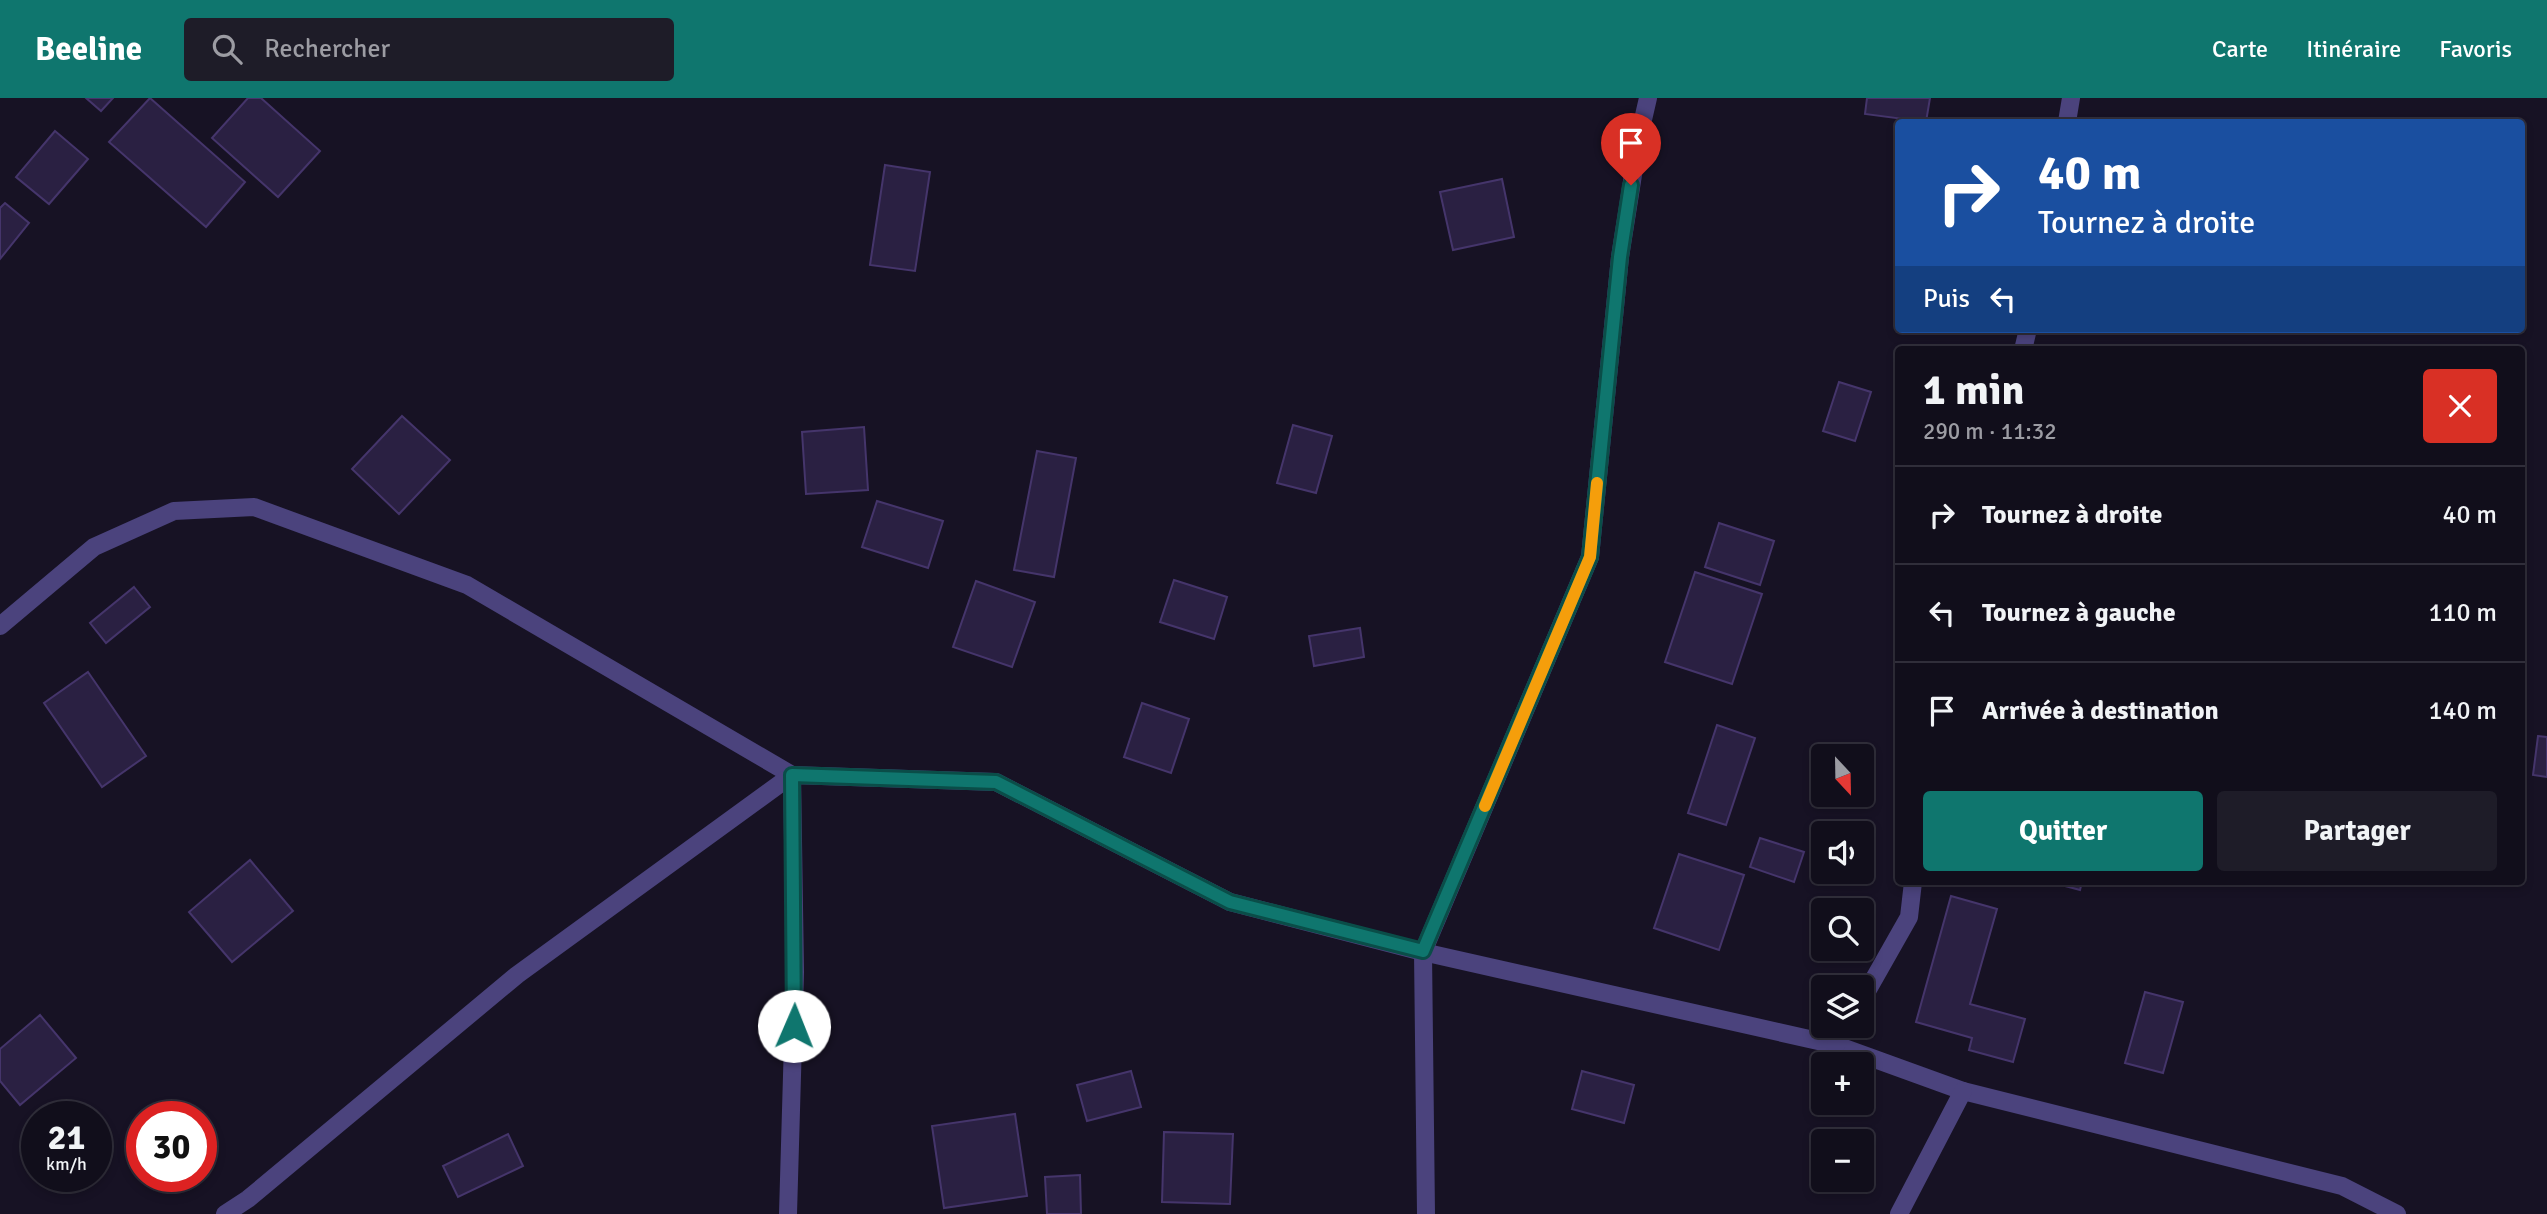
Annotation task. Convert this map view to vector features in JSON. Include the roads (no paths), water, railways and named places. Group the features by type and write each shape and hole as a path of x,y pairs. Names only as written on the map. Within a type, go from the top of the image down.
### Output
{"street":[{"path":"1426,1214 1423,951 1590,557 1620,257 1639,136 1648,98"},
{"path":"2068,119 2071,98"},
{"path":"0,626 94,547 174,510 254,507 467,585 792,775 996,782 1230,902 1423,951 1836,1045 1963,1091 2342,1186 2397,1214"},
{"path":"225,1214 250,1206 517,975 792,775"},
{"path":"788,1214 795,972 792,775"},
{"path":"1874,979 1909,917 1913,885"},
{"path":"1836,1045 1840,1038"},
{"path":"1899,1214 1963,1091"}]}
